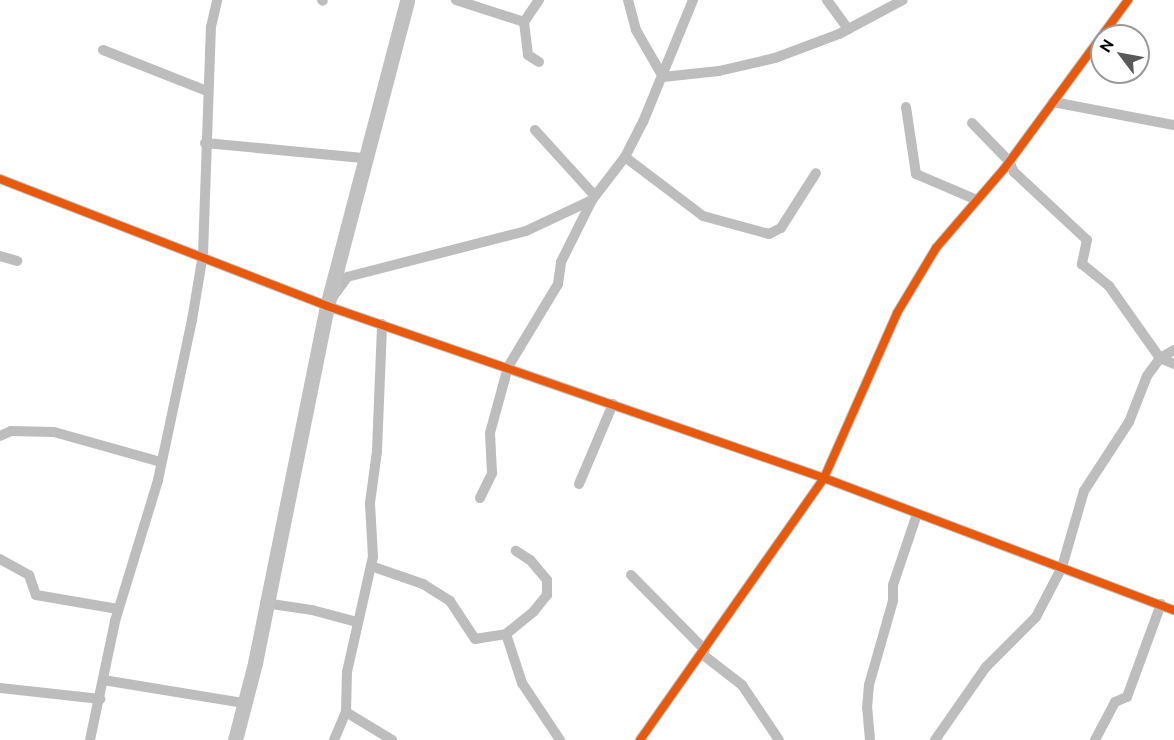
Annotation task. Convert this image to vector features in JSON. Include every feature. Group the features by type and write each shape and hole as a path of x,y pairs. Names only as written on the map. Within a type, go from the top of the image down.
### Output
{"street":[{"path":"90,740 118,609 161,462 203,254 207,91 211,27 217,0"},
{"path":"235,740 327,306 406,0"},
{"path":"456,0 524,22"},
{"path":"539,0 524,22 528,55 539,62"},
{"path":"628,0 636,30 663,77"},
{"path":"480,498 492,473 490,433 508,366 558,284 561,262 594,198 625,157 663,77 693,0"},
{"path":"827,0 848,29"},
{"path":"663,77 718,71 775,58 848,29 903,0"},
{"path":"640,740 824,478 897,313 936,248 1009,162 1128,0"},
{"path":"103,50 207,91"},
{"path":"1053,102 1174,125"},
{"path":"906,107 916,174 977,200"},
{"path":"972,123 1009,162 1014,172 1087,240 1082,264 1108,286 1160,358 1174,364"},
{"path":"535,130 594,198"},
{"path":"205,143 365,159"},
{"path":"625,157 703,216 769,234 781,228 816,173"},
{"path":"0,179 203,254 327,306 508,366 824,478 1173,608"},
{"path":"327,306 347,277 526,231 594,198"},
{"path":"0,256 17,261"},
{"path":"334,740 346,712 347,672 371,566 370,502 377,451 382,324"},
{"path":"935,740 986,667 1036,617 1062,567 1084,491 1129,422 1137,392 1160,358 1174,350"},
{"path":"579,484 613,404"},
{"path":"0,436 11,431 54,432 161,462"},
{"path":"870,740 867,708 869,685 893,601 892,585 917,514"},
{"path":"371,566 423,584 450,601 474,639 506,634 534,611 547,594 547,580 530,560 516,552"},
{"path":"0,560 29,574 36,595 118,609"},
{"path":"631,575 704,652 742,685 778,740"},
{"path":"265,603 312,610 357,622"},
{"path":"1095,740 1115,702 1127,697 1161,604"},
{"path":"506,634 522,683 560,740"},
{"path":"103,680 244,703"},
{"path":"0,688 100,699"},
{"path":"346,712 392,740"}],"cycle path":[{"path":"640,740 824,478 897,313 936,248 1004,169 1128,0"},
{"path":"0,179 327,306 824,478 1174,610"}]}
